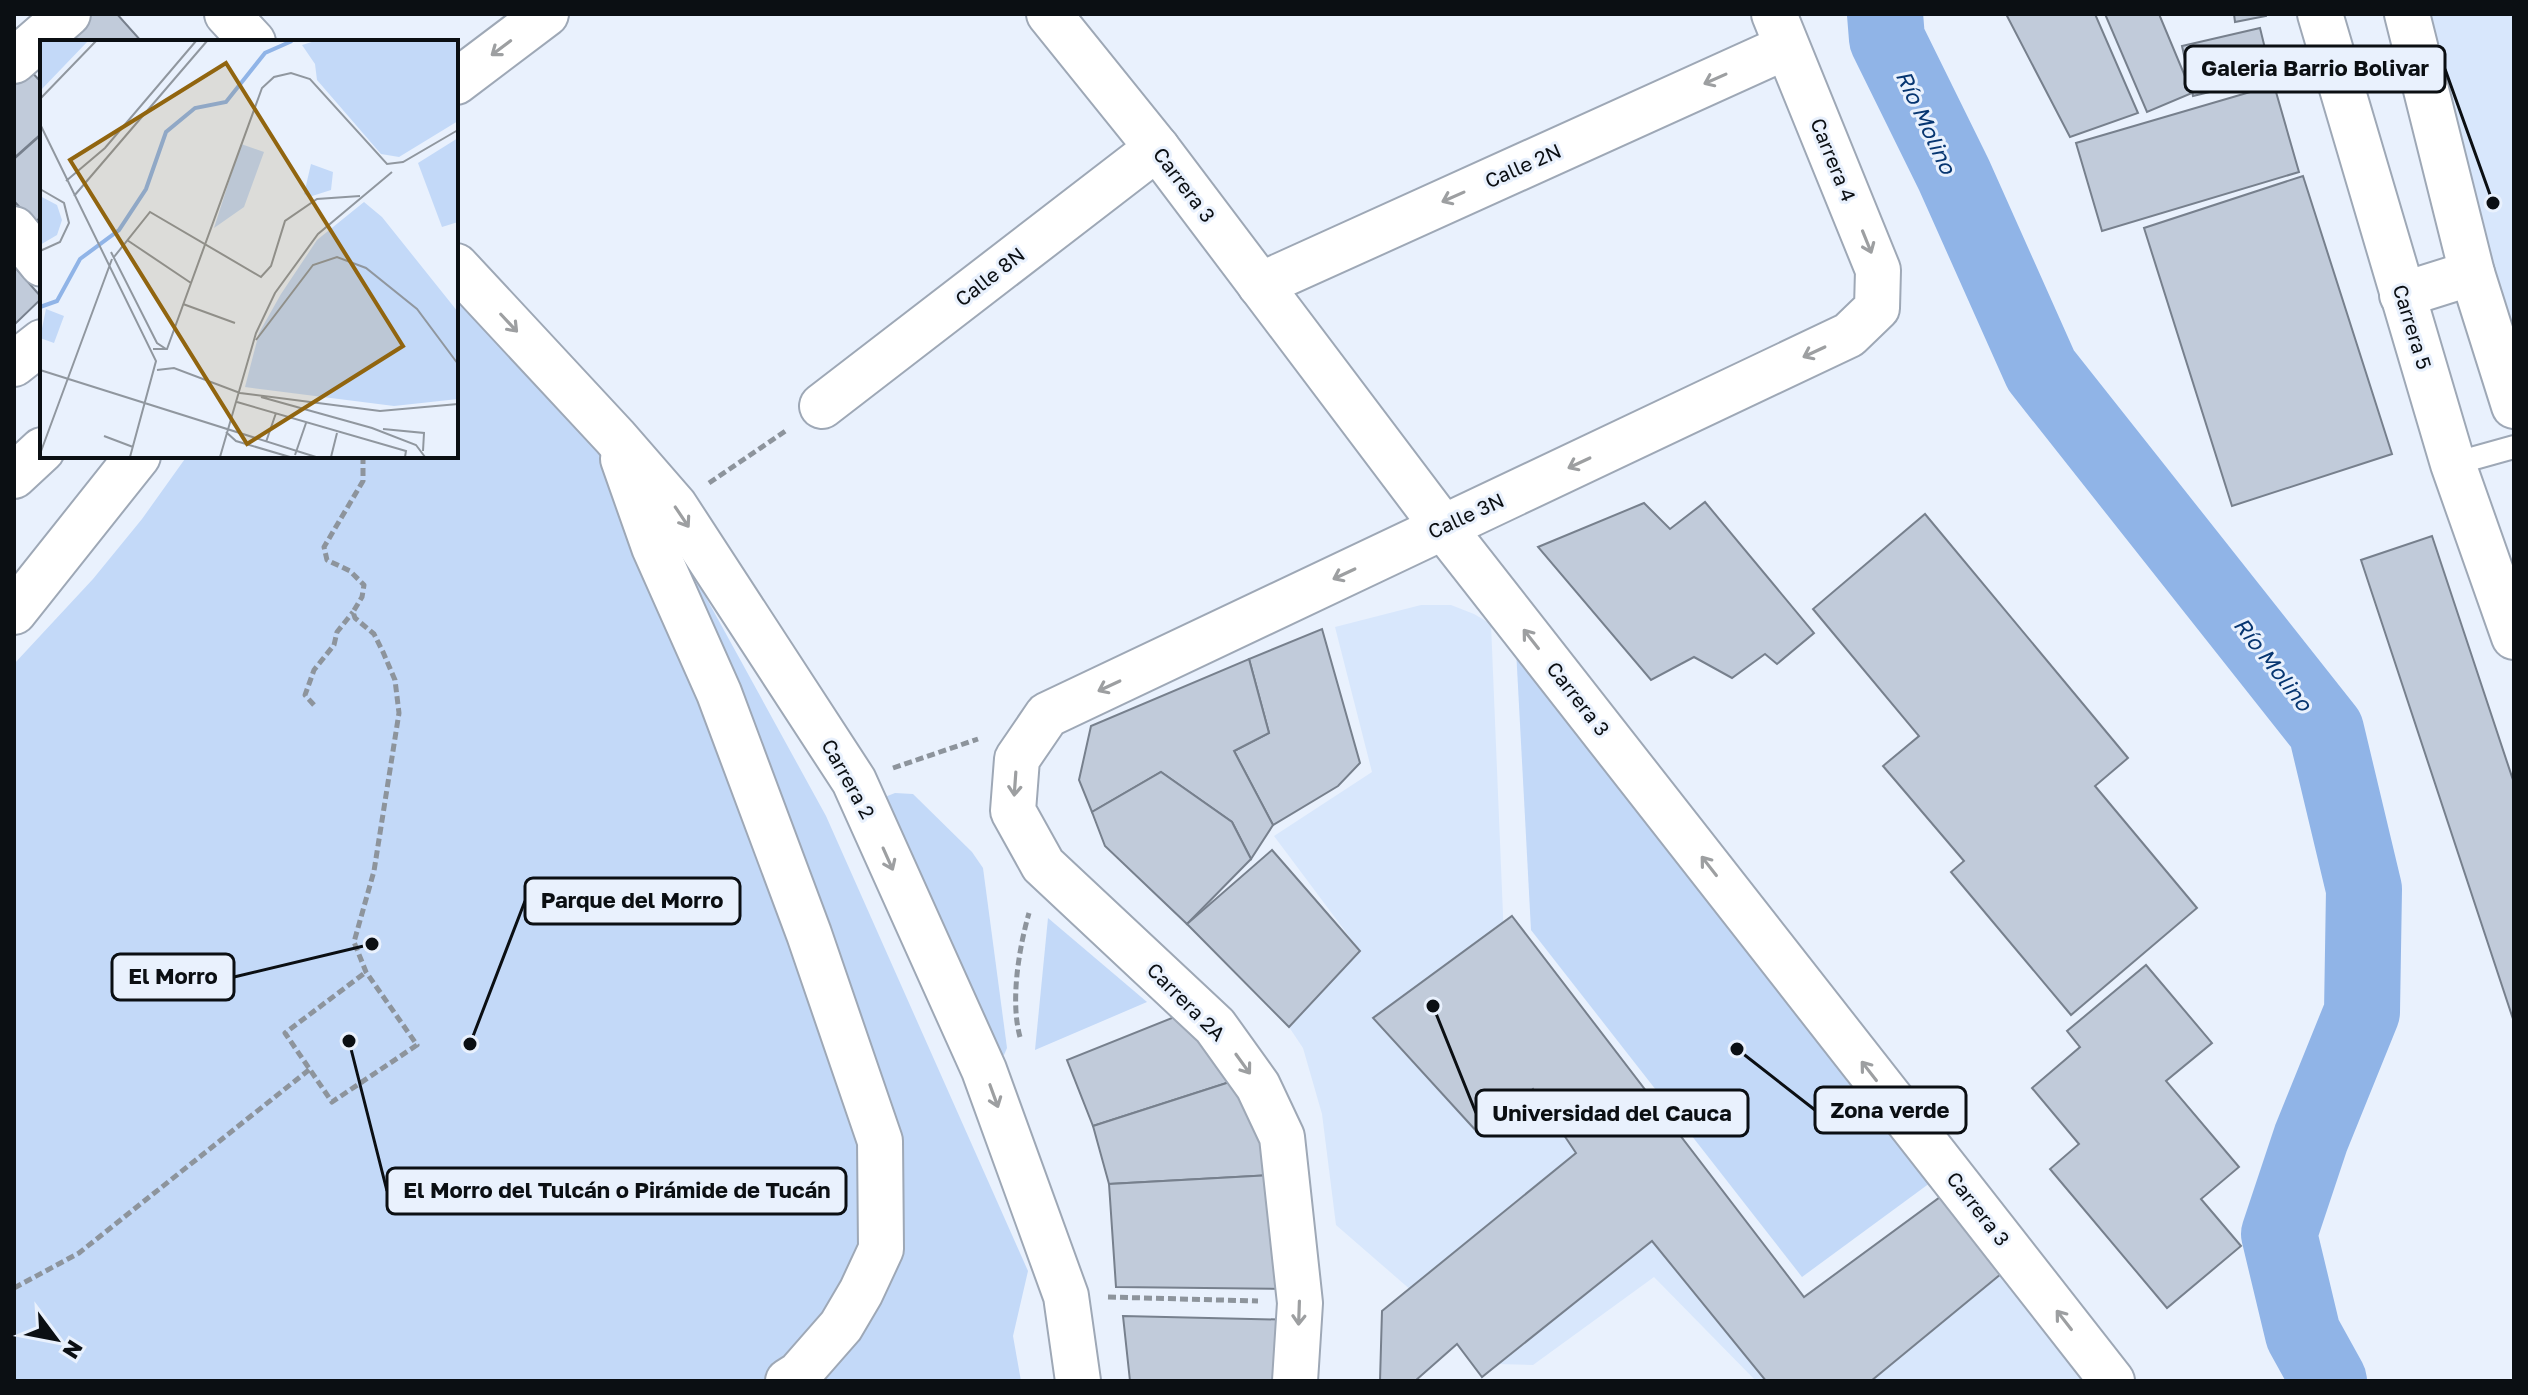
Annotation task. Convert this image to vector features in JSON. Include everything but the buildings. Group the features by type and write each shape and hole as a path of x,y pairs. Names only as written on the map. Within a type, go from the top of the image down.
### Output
{"street":[{"path":"14,61 68,14"},
{"path":"227,14 251,40"},
{"path":"458,80 546,14"},
{"name":"Carrera 3","path":"1049,14 1157,148 1443,527 2112,1381"},
{"name":"Carrera 5","path":"2320,14 2453,464 2514,637"},
{"path":"2407,14 2472,273 2514,406"},
{"name":"Calle 2N","path":"1260,285 1780,30"},
{"name":"Carrera 4","path":"1780,30 1878,270 1877,308"},
{"name":"Calle 8N","path":"822,406 1157,148"},
{"path":"14,229 40,262"},
{"name":"Carrera 2","path":"458,268 675,506 854,781 984,1070 1066,1296 1078,1381"},
{"path":"2402,295 2472,273"},
{"name":"Calle 3N","path":"1047,715 1849,335 1877,308"},
{"path":"14,364 40,344"},
{"path":"615,437 654,547 725,707 809,934 880,1141 881,1249 841,1326 799,1374 788,1381"},
{"path":"14,476 40,452"},
{"path":"14,612 136,458"},
{"name":"Carrera 2A","path":"1047,715 1017,759 1013,811 1043,865 1215,1026 1258,1086 1282,1137 1300,1303 1295,1381"}],"lane":[{"path":"2453,464 2514,447"}],"path":[{"path":"675,506 822,406"},
{"path":"314,705 305,695 314,670 334,645 337,632 362,597 364,585 350,571 327,560 324,547 363,481 363,458"},
{"path":"353,612 355,618 374,634 383,652 395,680 399,713 374,871 354,942 366,972 417,1045 332,1102 285,1033 366,972"},
{"path":"854,781 1047,715"},
{"path":"14,1288 79,1253 310,1069"},
{"path":"1066,1296 1300,1303"}],"shaded area":[{"path":"2421,14 2514,14 2514,348"},
{"path":"458,302 585,432 664,521 826,816 1028,1271 1013,1336 1021,1381 14,1381 14,664 93,579 142,519 186,458 458,458"},
{"path":"1421,605 1451,605 1491,624 1504,939 1798,1311 1948,1203 2084,1381 1756,1381 1654,1277 1533,1365 1496,1364 1336,1225 1322,1114 1303,1048 1289,1027 1360,951 1274,836 1372,772 1335,627"},
{"path":"1516,649 1949,1169 1802,1277 1531,930"},
{"path":"895,793 913,794 972,852 983,868 1007,1048 1004,1055 999,1054 862,806"},
{"path":"1048,918 1147,1002 1035,1050"}],"waterway":[{"name":"Río Molino","path":"1885,14 1887,39 1954,175 2041,370 2326,730 2364,889 2362,1012 2311,1138 2279,1234 2303,1334 2329,1381"}],"place":[{"name":"Galeria Barrio Bolivar","path":"2493,203"},
{"name":"El Morro","path":"372,944"},
{"name":"Universidad del Cauca","path":"1433,1006"},
{"name":"El Morro del Tulcán o Pirámide de Tucán","path":"349,1041"},
{"name":"Parque del Morro","path":"470,1044"},
{"name":"Zona verde","path":"1737,1049"}]}
